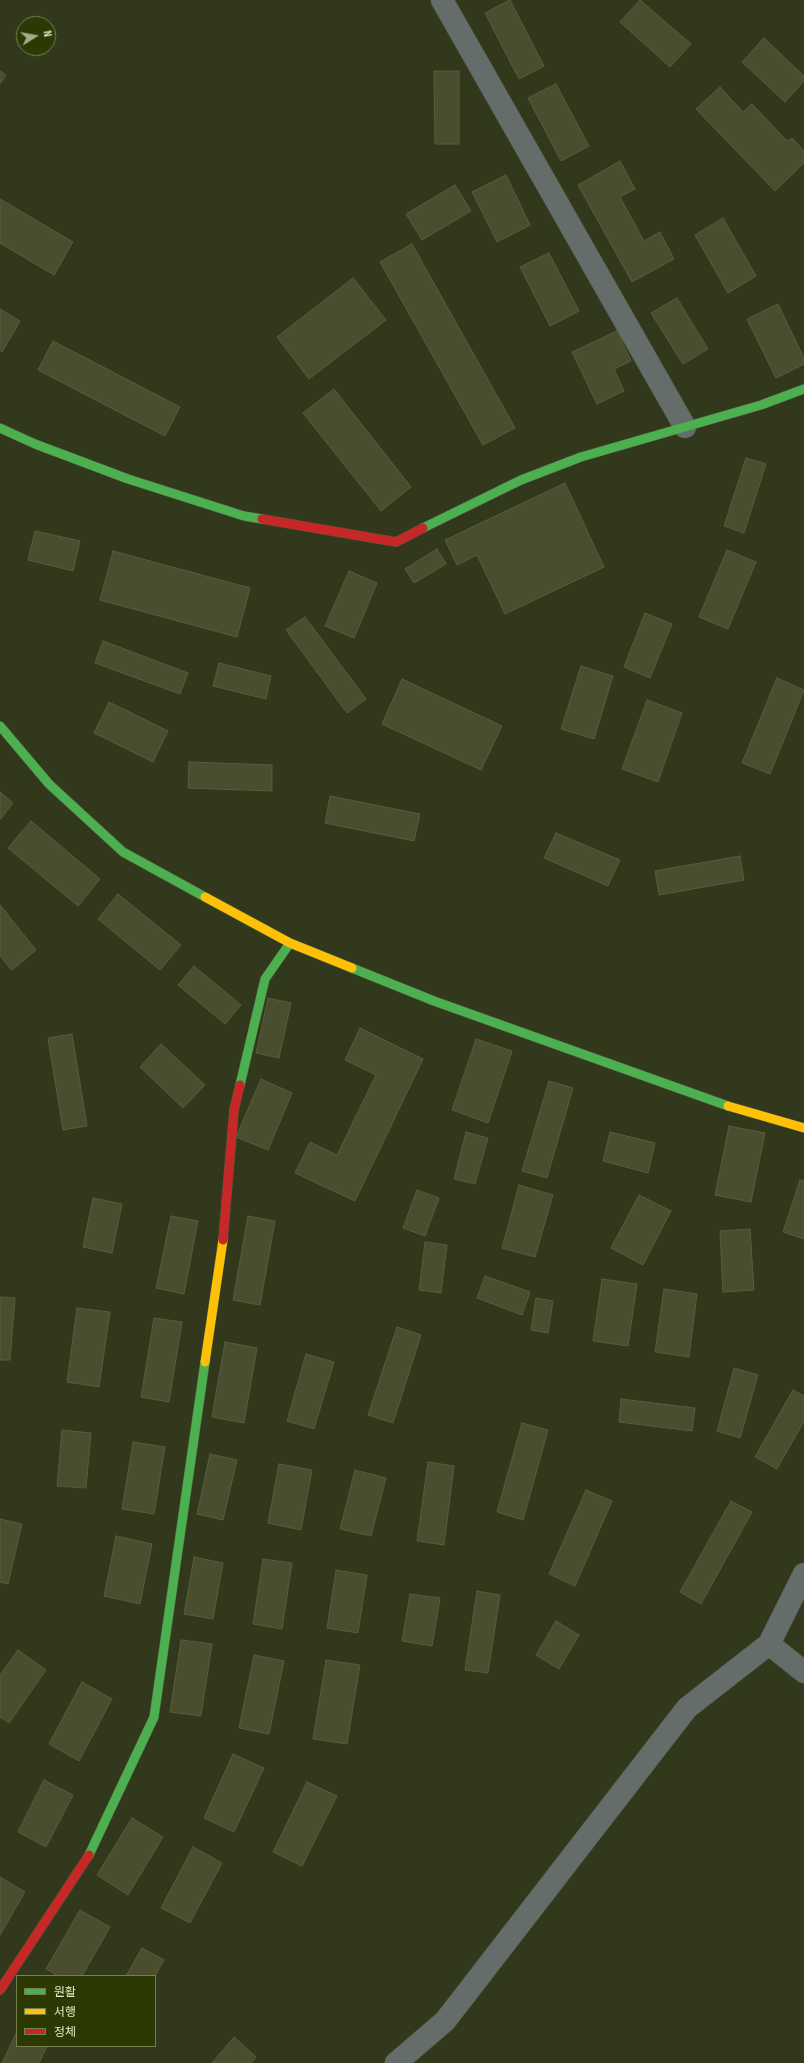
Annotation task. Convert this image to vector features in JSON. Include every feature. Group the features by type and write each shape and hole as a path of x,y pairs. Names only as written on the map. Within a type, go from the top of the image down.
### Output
{"street":[{"path":"442,0 685,427"},
{"path":"0,428 35,444 128,479 244,516 396,542 521,480 581,457 761,405 804,389"},
{"path":"0,726 49,784 123,852 290,944 434,1001 728,1106 804,1128"},
{"path":"0,1991 89,1854 154,1717 196,1421 222,1258 234,1110 265,979 290,944"},
{"path":"396,2063 445,2020 688,1708 769,1644 804,1574"},
{"path":"769,1644 804,1672"}],"building":[{"path":"510,0 544,66 519,79 485,13"},
{"path":"640,0 691,44 670,67 620,22"},
{"path":"764,38 804,76 804,81 785,102 742,62"},
{"path":"0,71 6,75 0,84"},
{"path":"434,71 459,71 459,144 435,144"},
{"path":"556,84 589,146 561,161 528,98"},
{"path":"720,87 743,112 752,104 787,141 792,138 804,151 804,163 775,191 696,109"},
{"path":"620,161 635,189 620,197 644,241 660,232 674,259 632,282 578,185"},
{"path":"506,175 530,225 497,242 472,192"},
{"path":"455,185 471,211 422,240 406,214"},
{"path":"0,199 73,242 54,275 0,243"},
{"path":"723,218 756,276 728,293 695,235"},
{"path":"412,244 515,428 483,445 380,262"},
{"path":"549,253 579,311 550,326 520,267"},
{"path":"353,278 386,320 309,379 277,337"},
{"path":"677,298 708,349 683,364 651,313"},
{"path":"778,304 804,358 804,364 776,378 747,319"},
{"path":"0,309 20,321 2,352 0,350"},
{"path":"617,331 631,361 614,369 624,391 597,404 572,352"},
{"path":"53,341 180,407 165,436 38,370"},
{"path":"334,389 411,487 381,511 303,413"},
{"path":"746,458 766,464 744,533 724,526"},
{"path":"565,483 604,567 505,614 477,555 457,565 445,540"},
{"path":"35,531 80,541 73,571 28,560"},
{"path":"437,549 446,564 414,583 405,569"},
{"path":"727,550 756,562 728,629 699,617"},
{"path":"113,551 250,588 237,637 100,600"},
{"path":"349,571 377,583 354,638 325,626"},
{"path":"645,613 672,624 650,678 624,667"},
{"path":"305,617 366,699 347,713 286,630"},
{"path":"103,641 188,673 180,694 95,663"},
{"path":"219,663 271,676 266,699 213,686"},
{"path":"581,666 613,676 594,739 561,729"},
{"path":"777,678 804,690 770,774 742,763"},
{"path":"402,679 502,726 481,770 382,724"},
{"path":"647,700 682,713 658,782 622,769"},
{"path":"109,702 168,731 153,762 94,733"},
{"path":"189,762 272,765 272,791 188,788"},
{"path":"0,792 13,803 0,820"},
{"path":"330,796 420,814 414,841 325,823"},
{"path":"31,821 100,879 78,906 8,848"},
{"path":"556,833 620,860 608,886 544,858"},
{"path":"740,856 744,880 659,895 655,871"},
{"path":"118,894 181,945 160,970 98,919"},
{"path":"0,905 36,950 12,970 0,956"},
{"path":"194,966 241,1005 225,1024 178,985"},
{"path":"268,998 291,1003 279,1058 256,1053"},
{"path":"360,1028 423,1059 355,1201 295,1173 310,1142 337,1155 376,1075 345,1060"},
{"path":"72,1034 87,1126 63,1130 48,1038"},
{"path":"476,1039 512,1051 488,1123 452,1110"},
{"path":"161,1044 205,1085 183,1108 140,1067"},
{"path":"261,1079 292,1093 268,1150 236,1137"},
{"path":"549,1081 573,1088 547,1178 522,1171"},
{"path":"729,1126 765,1133 751,1202 715,1195"},
{"path":"466,1132 488,1138 475,1184 454,1179"},
{"path":"610,1132 655,1143 648,1173 603,1161"},
{"path":"800,1180 804,1181 804,1239 783,1232"},
{"path":"519,1185 553,1195 535,1257 502,1248"},
{"path":"417,1190 439,1198 425,1236 403,1228"},
{"path":"639,1195 671,1211 643,1265 611,1248"},
{"path":"93,1198 122,1204 112,1253 83,1247"},
{"path":"171,1216 198,1221 184,1294 156,1288"},
{"path":"248,1216 275,1221 260,1305 233,1300"},
{"path":"750,1229 754,1290 723,1292 720,1231"},
{"path":"425,1242 447,1245 441,1293 419,1290"},
{"path":"485,1276 530,1292 522,1315 477,1298"},
{"path":"602,1279 637,1284 628,1346 593,1341"},
{"path":"664,1289 697,1294 689,1357 655,1352"},
{"path":"0,1297 15,1298 10,1360 0,1360"},
{"path":"536,1298 553,1301 548,1333 531,1330"},
{"path":"77,1308 110,1312 99,1387 67,1382"},
{"path":"154,1318 182,1322 169,1402 141,1397"},
{"path":"397,1327 421,1335 393,1423 368,1415"},
{"path":"225,1342 257,1348 244,1423 212,1417"},
{"path":"306,1354 334,1362 314,1429 287,1421"},
{"path":"734,1368 758,1375 740,1438 717,1431"},
{"path":"793,1390 804,1396 804,1421 777,1469 755,1457"},
{"path":"621,1399 695,1408 692,1431 619,1422"},
{"path":"522,1423 548,1430 523,1520 497,1512"},
{"path":"62,1430 91,1433 86,1488 57,1486"},
{"path":"133,1442 165,1447 154,1514 122,1509"},
{"path":"210,1454 237,1460 223,1520 197,1514"},
{"path":"428,1462 454,1466 444,1545 417,1541"},
{"path":"279,1464 312,1470 301,1530 268,1523"},
{"path":"355,1470 386,1478 371,1536 340,1529"},
{"path":"586,1490 612,1501 575,1586 549,1574"},
{"path":"731,1501 752,1512 701,1604 680,1592"},
{"path":"0,1519 22,1524 8,1584 0,1582"},
{"path":"116,1536 152,1544 140,1604 104,1596"},
{"path":"194,1557 223,1563 213,1619 184,1614"},
{"path":"263,1559 292,1563 282,1629 253,1624"},
{"path":"336,1570 367,1575 358,1633 327,1628"},
{"path":"477,1591 500,1595 488,1673 465,1670"},
{"path":"410,1594 440,1598 432,1646 402,1641"},
{"path":"556,1621 579,1635 559,1669 536,1655"},
{"path":"181,1640 212,1644 201,1716 170,1712"},
{"path":"18,1650 46,1670 9,1723 0,1717 0,1675"},
{"path":"254,1655 284,1661 269,1734 239,1728"},
{"path":"326,1660 360,1665 347,1744 313,1739"},
{"path":"82,1682 112,1699 79,1761 49,1744"},
{"path":"233,1754 264,1768 234,1832 204,1818"},
{"path":"44,1780 73,1795 46,1847 18,1832"},
{"path":"307,1782 337,1796 302,1866 273,1852"},
{"path":"132,1818 163,1837 128,1895 97,1875"},
{"path":"193,1847 222,1863 190,1923 161,1908"},
{"path":"0,1877 25,1892 0,1935"},
{"path":"80,1910 110,1927 83,1975 56,1975 46,1969"},
{"path":"142,1948 164,1960 156,1975 127,1975"},
{"path":"16,2034 16,2047 47,2047 39,2063 2,2063"},
{"path":"234,2037 256,2057 251,2063 212,2063"}],"traffic: fast":[{"path":"423,528 521,480 581,457 761,405 804,389"},
{"path":"0,428 35,444 128,479 244,516 262,519"},
{"path":"0,726 49,784 123,852 205,897"},
{"path":"240,1085 265,979 290,943"},
{"path":"352,968 434,1001 728,1106"},
{"path":"89,1855 154,1717 205,1362"}],"traffic: slow":[{"path":"205,897 290,943 352,968"},
{"path":"728,1106 804,1128"},
{"path":"205,1362 223,1240"}],"traffic: jam":[{"path":"262,519 396,542 423,528"},
{"path":"223,1240 234,1110 240,1085"},
{"path":"0,1990 89,1855"}]}
